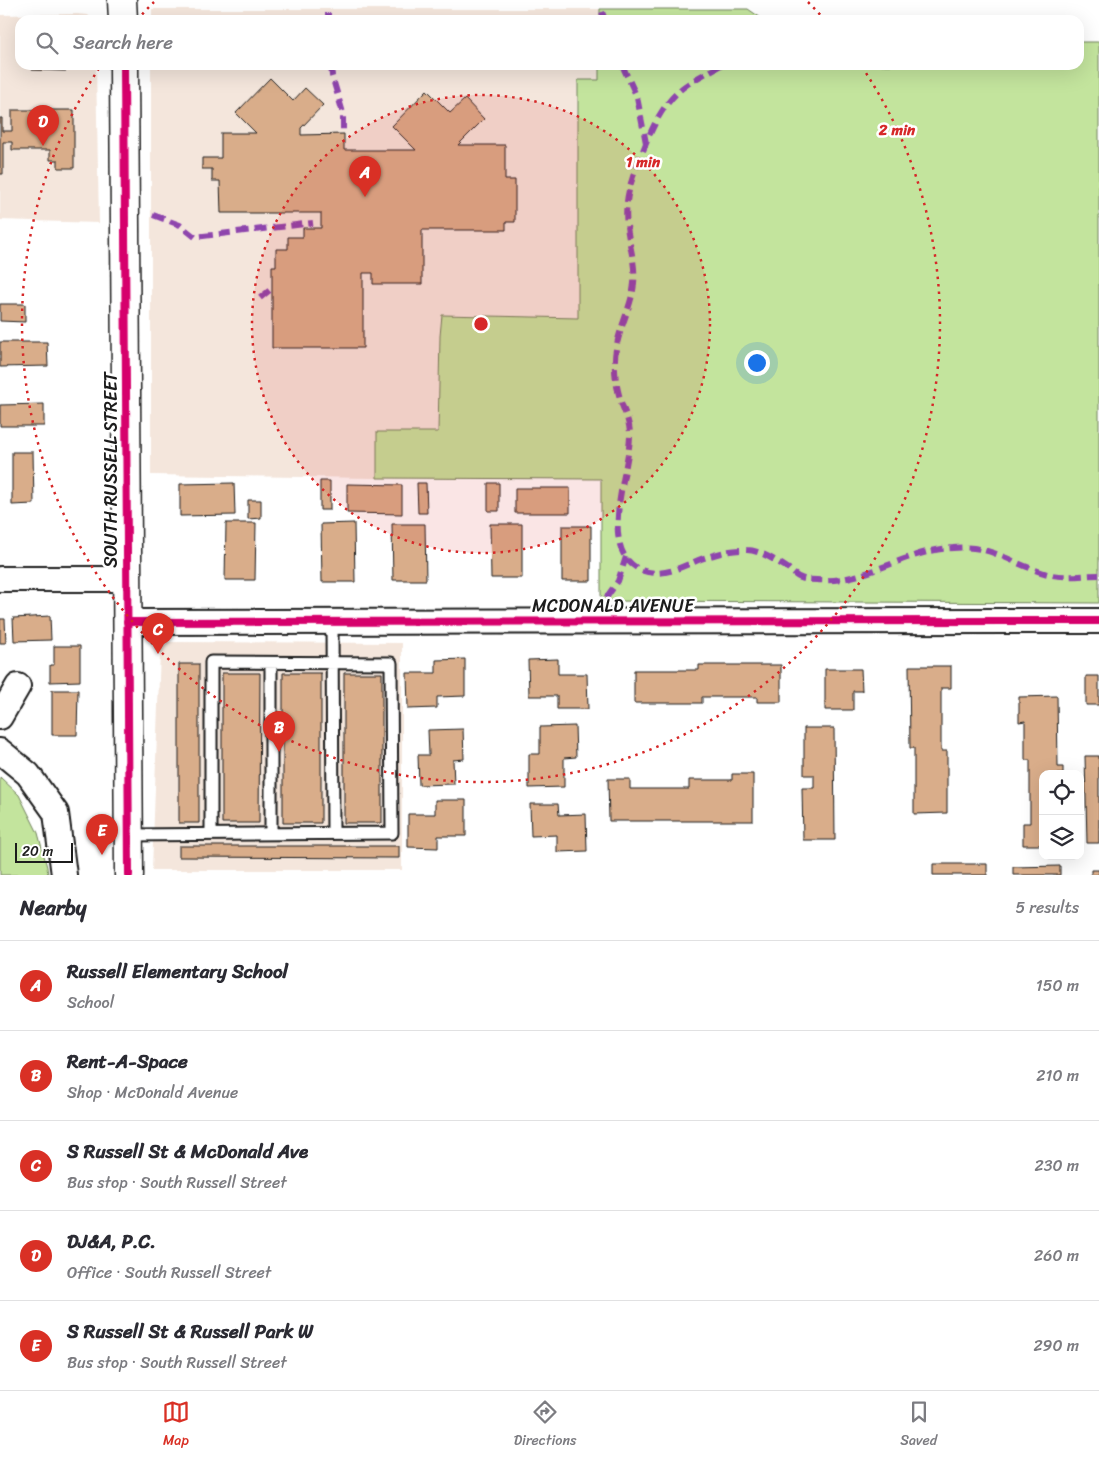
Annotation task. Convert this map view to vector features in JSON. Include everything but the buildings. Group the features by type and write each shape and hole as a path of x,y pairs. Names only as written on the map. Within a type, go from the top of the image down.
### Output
{"main road":[{"path":"122,0 123,15"},
{"name":"SOUTH RUSSELL STREET","path":"124,70 129,875"}],"street":[{"path":"0,579 126,578"},
{"name":"MCDONALD AVENUE","path":"127,622 1099,621"},
{"path":"0,717 18,686"},
{"path":"0,751 28,774 56,813 64,875"}],"lane":[{"path":"332,621 333,833"},
{"path":"128,835 392,833 391,663 211,662 211,834"},
{"path":"271,663 271,834"}],"shaded area":[{"path":"152,9 600,9 600,15 152,15"},
{"path":"77,14 88,15 15,15 15,70 96,70 99,223 0,220 0,15"},
{"path":"151,70 599,70 599,80 578,80 578,318 442,315 438,432 377,432 377,478 151,475"},
{"path":"167,642 402,643 402,870 152,870 160,651"}],"green space":[{"path":"600,9 748,9 757,15 600,15"},
{"path":"1084,42 1099,42 1099,603 601,601 601,479 377,478 377,432 438,432 442,315 578,318 578,80 599,80 599,70 1084,70"},
{"path":"0,777 19,795 38,833 48,875 0,875"}],"marked path":[{"path":"331,70 343,113 343,130"},
{"path":"624,70 637,97 646,143"},
{"path":"712,70 685,86 670,100 653,127 630,185 626,220 633,262 634,283 633,292 618,339 615,365 617,388 630,431 618,525 619,543 626,557 637,568 653,573 662,573 724,552 735,550 752,551 774,560 801,578 835,580 868,572 918,554 935,550 969,548 993,553 1034,570 1052,575 1099,575"},
{"path":"153,215 180,225 195,237 313,223"},
{"path":"260,298 270,290"},
{"path":"606,598 618,581 626,557"}],"cycle path":[{"path":"124,70 129,875"},
{"path":"127,622 1099,621"}],"place":[{"name":"DJ&A, P.C.","path":"43,146"},
{"name":"Russell Elementary School","path":"365,197"},
{"name":"S Russell St & McDonald Ave","path":"158,654"},
{"name":"Rent-A-Space","path":"279,752"},
{"name":"S Russell St & Russell Park W","path":"102,855"}]}
